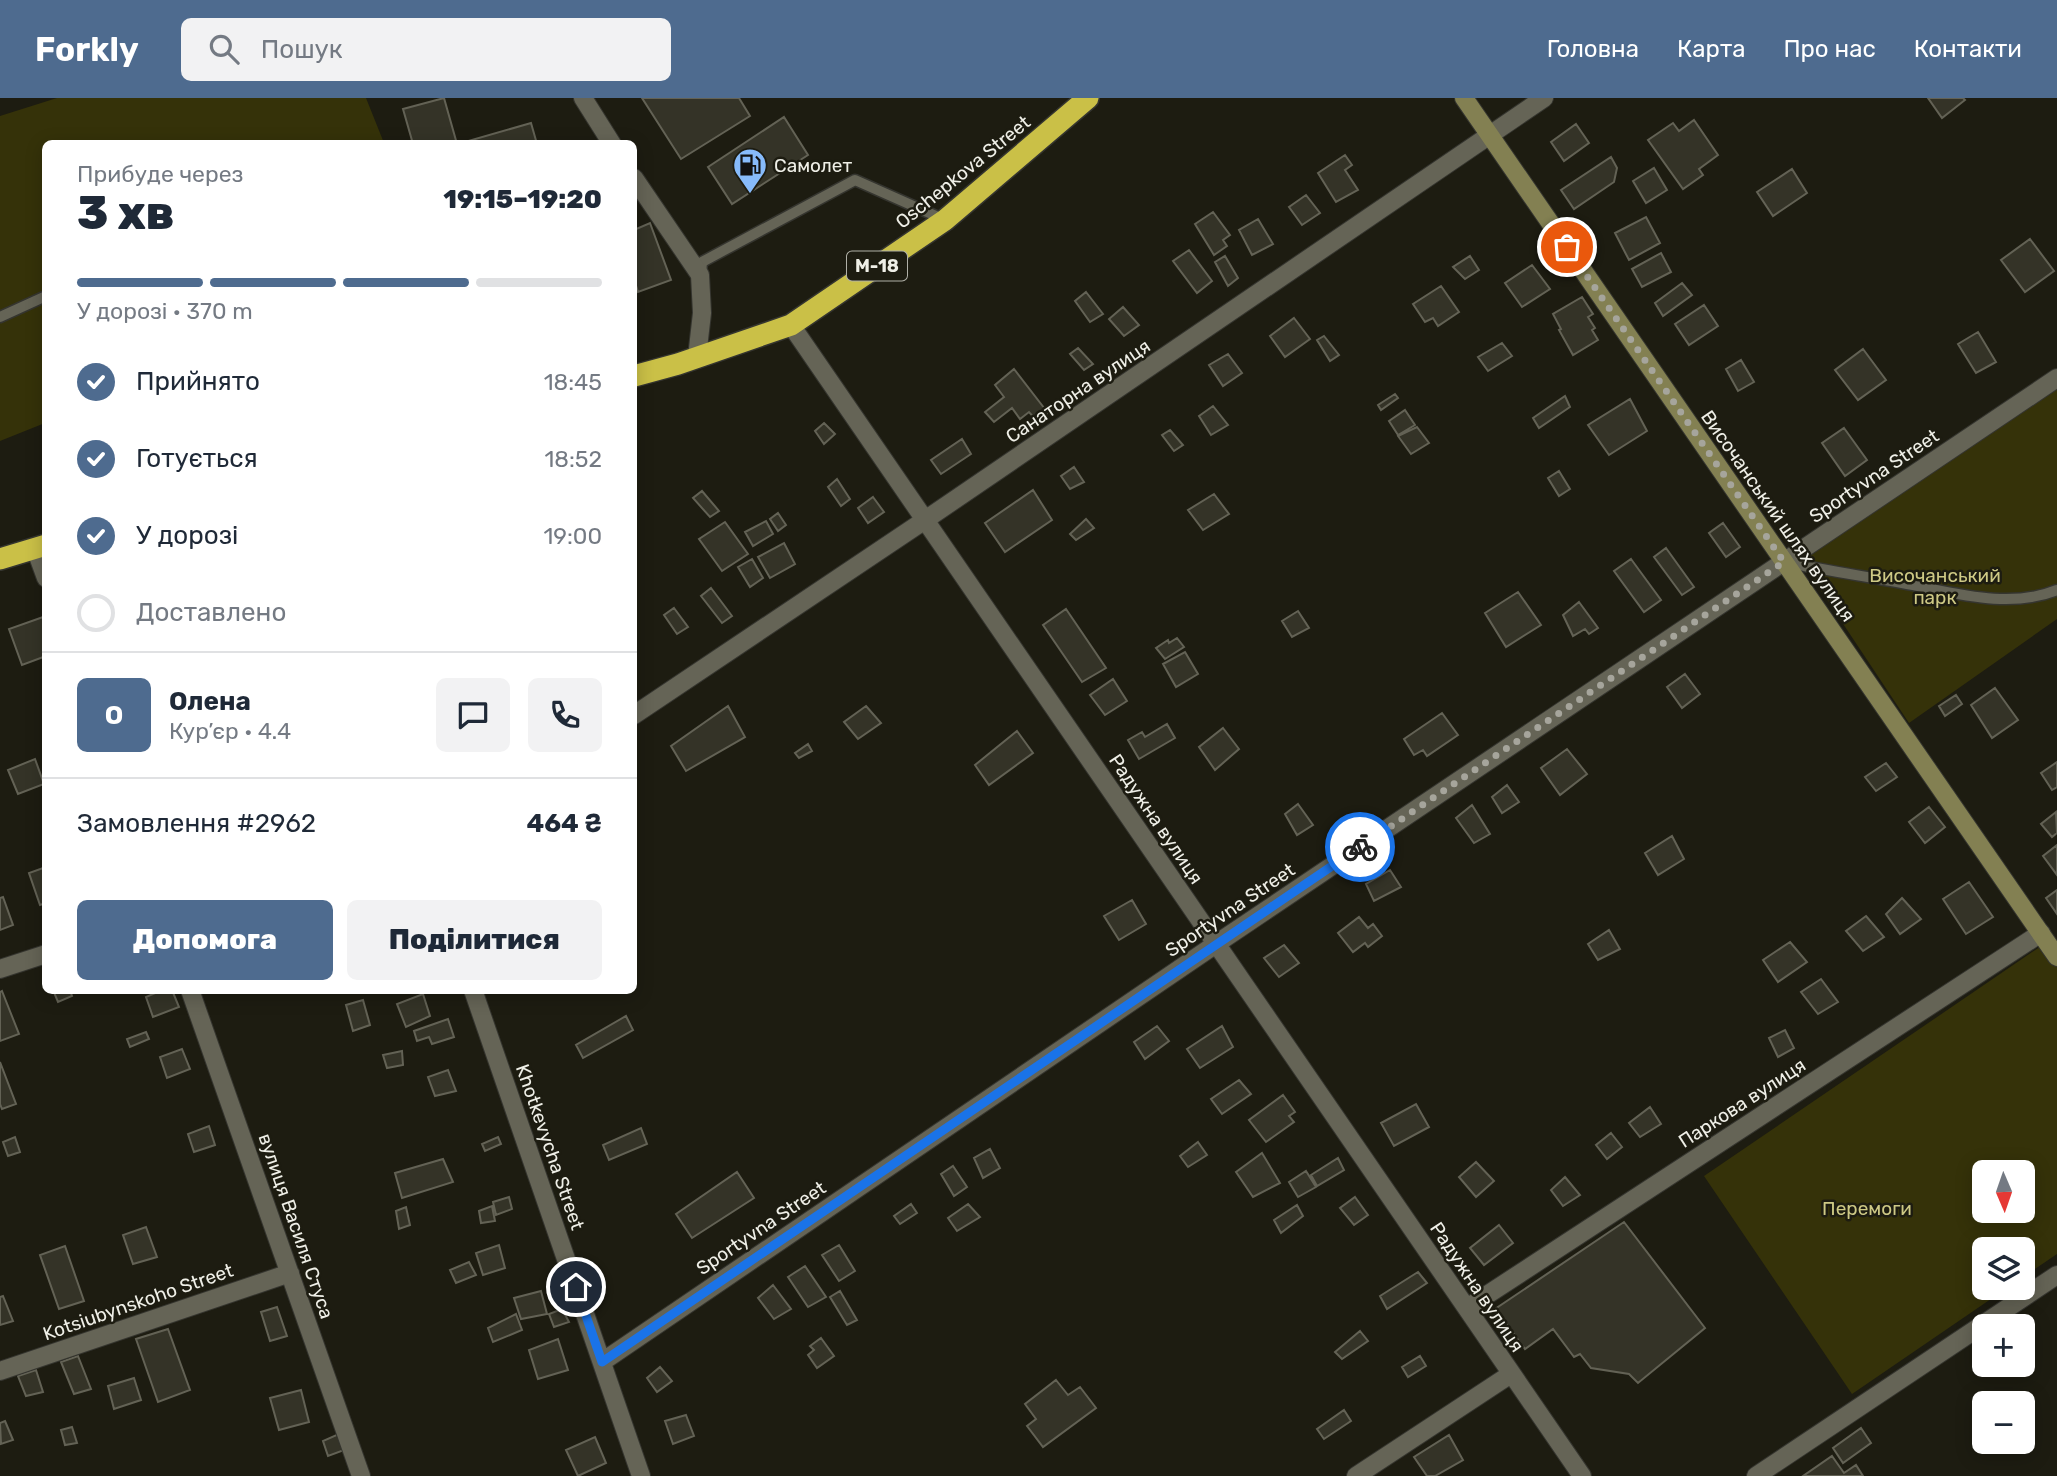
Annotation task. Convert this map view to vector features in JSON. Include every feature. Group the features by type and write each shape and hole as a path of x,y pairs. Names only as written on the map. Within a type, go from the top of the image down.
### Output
{"highway":[{"name":"Oschepkova Street","path":"637,375 791,325 945,220 1088,98"},
{"path":"0,559 40,546"}],"street":[{"path":"583,98 609,140"},
{"name":"Височанський шлях вулиця","path":"1464,98 2057,957"},
{"name":"Санаторна вулиця","path":"637,713 1544,98"},
{"path":"637,182 700,275 702,313 696,357"},
{"name":"Радужна вулиця","path":"791,325 1582,1476"},
{"name":"Sportyvna Street","path":"602,1362 2057,377"},
{"name":"Паркова вулиця","path":"1466,1308 2041,933"},
{"path":"0,969 42,955"},
{"name":"вулиця Василя Стуса","path":"191,994 361,1476"},
{"name":"Khotkevycha Street","path":"474,994 641,1476"},
{"name":"Kotsiubynskoho Street","path":"0,1371 290,1273"},
{"path":"1756,1476 2057,1275"},
{"path":"1356,1476 1511,1374"}],"lane":[{"path":"700,275 702,262 855,180 945,220"},
{"path":"0,317 42,298"},
{"path":"1784,562 1959,594 2014,600 2041,597 2057,590"}],"green space":[{"path":"57,98 366,98 383,140 42,140 42,424 0,441 0,116"},
{"name":"Височанський парк","path":"2057,388 2057,619 1909,723 1800,559"},
{"name":"Перемоги","path":"2047,942 2057,957 2057,1254 2035,1269 2035,1237 1972,1237 1972,1300 1989,1300 1852,1394 1704,1176"}],"building":[{"path":"444,98 456,140 412,140 403,109"},
{"path":"642,98 739,98 750,116 681,159"},
{"path":"1928,98 1963,98 1965,100 1942,118"},
{"path":"784,117 808,155 732,204 708,167"},
{"path":"1694,120 1718,155 1699,169 1703,175 1683,189 1648,140 1673,123 1679,131"},
{"path":"531,123 536,140 472,140"},
{"path":"1576,124 1589,143 1564,161 1551,142"},
{"path":"1345,155 1352,165 1345,170 1358,190 1336,202 1318,173"},
{"path":"1611,157 1617,168 1614,182 1574,209 1561,190"},
{"path":"1654,168 1667,190 1646,203 1633,181"},
{"path":"1792,169 1807,193 1773,216 1757,192"},
{"path":"1306,195 1320,213 1302,225 1289,207"},
{"path":"1213,212 1230,235 1223,240 1227,246 1214,255 1195,224"},
{"path":"1646,217 1660,243 1629,260 1615,233"},
{"path":"1258,219 1273,244 1252,255 1239,230"},
{"path":"650,223 671,280 638,292 637,289 637,229"},
{"path":"2030,239 2054,271 2025,292 2001,260"},
{"path":"1189,250 1212,281 1197,293 1173,261"},
{"path":"1661,253 1671,272 1642,287 1632,269"},
{"path":"1225,256 1238,278 1228,286 1215,262"},
{"path":"1470,256 1479,270 1465,279 1453,267"},
{"path":"1532,265 1550,289 1522,307 1505,283"},
{"path":"1682,283 1692,295 1663,316 1655,303"},
{"path":"1441,286 1459,312 1438,326 1433,318 1425,322 1413,304"},
{"path":"1086,292 1103,314 1090,322 1075,301"},
{"path":"1582,297 1593,314 1588,317 1598,340 1573,355 1553,314"},
{"path":"1704,305 1718,326 1689,345 1675,324"},
{"path":"1123,307 1139,325 1124,336 1109,319"},
{"path":"1294,318 1310,339 1285,357 1270,336"},
{"path":"1978,332 1996,362 1976,373 1958,344"},
{"path":"1324,336 1339,355 1330,361 1317,340"},
{"path":"1502,343 1512,356 1488,371 1478,357"},
{"path":"1078,348 1093,364 1084,370 1070,354"},
{"path":"1863,349 1886,380 1858,400 1835,370"},
{"path":"1228,354 1242,373 1223,386 1209,365"},
{"path":"1741,360 1754,382 1738,391 1726,369"},
{"path":"1014,369 1048,413 1037,421 1029,412 1020,419 1012,408 994,422 985,412 1004,397 995,385"},
{"path":"1395,394 1398,398 1381,410 1378,405"},
{"path":"1565,396 1570,407 1539,428 1533,418"},
{"path":"1630,399 1647,431 1609,455 1588,425"},
{"path":"1213,406 1228,425 1211,435 1199,416"},
{"path":"1405,410 1415,425 1398,435 1389,421"},
{"path":"824,423 835,434 824,444 815,431"},
{"path":"1417,427 1429,443 1411,454 1398,436"},
{"path":"1844,428 1867,460 1845,476 1822,443"},
{"path":"1170,430 1183,445 1174,451 1162,435"},
{"path":"962,439 971,454 941,474 931,460"},
{"path":"1074,467 1084,482 1070,489 1061,476"},
{"path":"1559,471 1570,489 1559,496 1548,478"},
{"path":"837,479 850,499 841,506 828,487"},
{"path":"1033,490 1052,520 1005,552 985,523"},
{"path":"702,491 719,511 710,517 693,498"},
{"path":"1214,494 1229,514 1203,530 1188,510"},
{"path":"873,497 884,512 868,523 858,508"},
{"path":"778,513 786,525 778,531 770,519"},
{"path":"1086,519 1094,528 1076,540 1070,534"},
{"path":"766,521 773,534 753,546 745,532"},
{"path":"725,522 748,554 722,571 699,539"},
{"path":"1723,523 1740,547 1726,557 1709,533"},
{"path":"784,543 795,564 770,578 758,557"},
{"path":"1666,548 1694,587 1682,595 1654,557"},
{"path":"752,559 763,578 750,587 738,567"},
{"path":"1631,559 1661,600 1644,612 1614,571"},
{"path":"711,588 732,616 722,623 701,596"},
{"path":"1518,592 1541,625 1506,647 1485,613"},
{"path":"1579,602 1598,628 1589,634 1585,629 1573,636 1563,615"},
{"path":"674,608 688,627 677,634 664,615"},
{"path":"1066,609 1106,668 1082,682 1043,625"},
{"path":"1298,611 1309,628 1292,637 1282,621"},
{"path":"42,617 42,658 22,665 9,629"},
{"path":"1177,638 1184,647 1165,659 1156,648"},
{"path":"1185,652 1198,674 1176,687 1163,664"},
{"path":"1685,674 1700,694 1682,708 1667,687"},
{"path":"1113,679 1127,701 1105,715 1090,695"},
{"path":"1995,688 2018,720 1992,738 1971,705"},
{"path":"1956,695 1962,704 1945,716 1939,706"},
{"path":"728,706 745,737 686,771 671,746"},
{"path":"866,706 881,723 858,739 844,722"},
{"path":"1442,713 1458,735 1427,756 1423,750 1414,755 1404,739"},
{"path":"1167,724 1175,738 1139,759 1128,740 1142,732 1145,737"},
{"path":"1223,728 1239,749 1215,770 1199,747"},
{"path":"1017,731 1033,753 989,785 975,765"},
{"path":"808,744 812,751 799,758 795,753"},
{"path":"1567,749 1587,774 1560,795 1541,768"},
{"path":"35,759 42,785 18,794 8,770"},
{"path":"2057,762 2057,787 2052,790 2041,773"},
{"path":"1886,763 1897,777 1876,791 1865,777"},
{"path":"1507,785 1519,802 1502,813 1492,797"},
{"path":"1298,804 1313,825 1297,835 1285,814"},
{"path":"1472,805 1490,834 1474,843 1456,818"},
{"path":"1929,807 1945,827 1925,843 1909,822"},
{"path":"2056,812 2057,833 2052,837 2041,824"},
{"path":"1672,836 1684,859 1658,875 1645,853"},
{"path":"2057,845 2057,875 2043,856"},
{"path":"42,868 42,904 40,905 29,873"},
{"path":"1390,870 1401,887 1374,901 1366,884"},
{"path":"1969,882 1993,917 1966,934 1943,899"},
{"path":"2057,890 2057,914 2046,898"},
{"path":"3,897 13,925 0,930 0,898"},
{"path":"1902,898 1921,919 1900,934 1886,914"},
{"path":"1132,900 1146,924 1119,940 1104,916"},
{"path":"1866,916 1884,937 1863,951 1846,931"},
{"path":"1359,917 1368,928 1373,924 1382,936 1368,947 1365,943 1353,952 1338,933"},
{"path":"1609,930 1620,949 1598,960 1588,944"},
{"path":"1790,942 1807,962 1778,982 1763,960"},
{"path":"1284,945 1299,963 1279,977 1264,958"},
{"path":"1821,979 1838,1002 1818,1014 1801,992"},
{"path":"2,991 19,1034 0,1041 0,992"},
{"path":"55,994 71,994 72,996 58,1002"},
{"path":"153,994 174,994 179,1007 153,1017 146,997"},
{"path":"423,994 430,1016 406,1027 397,1004"},
{"path":"363,1000 370,1025 353,1031 346,1005"},
{"path":"626,1016 633,1030 583,1058 576,1045"},
{"path":"448,1019 454,1037 432,1044 429,1037 417,1041 414,1031"},
{"path":"1157,1026 1169,1041 1145,1059 1134,1042"},
{"path":"1222,1026 1233,1047 1200,1068 1187,1049"},
{"path":"1785,1030 1794,1048 1778,1057 1769,1038"},
{"path":"146,1032 149,1039 130,1047 127,1039"},
{"path":"182,1049 190,1069 167,1078 160,1057"},
{"path":"402,1051 403,1065 387,1068 383,1055"},
{"path":"0,1062 16,1104 2,1109 0,1104"},
{"path":"448,1070 456,1091 435,1096 428,1077"},
{"path":"1239,1080 1251,1094 1222,1114 1211,1099"},
{"path":"1283,1095 1295,1112 1289,1116 1294,1122 1266,1142 1249,1120"},
{"path":"1416,1104 1429,1127 1394,1146 1381,1123"},
{"path":"1650,1107 1661,1124 1640,1137 1629,1123"},
{"path":"209,1126 215,1145 194,1152 188,1134"},
{"path":"641,1128 647,1144 609,1160 603,1145"},
{"path":"1611,1133 1622,1147 1607,1159 1596,1145"},
{"path":"15,1137 20,1152 8,1156 3,1142"},
{"path":"498,1137 501,1144 485,1151 482,1144"},
{"path":"1198,1142 1207,1155 1188,1167 1180,1156"},
{"path":"990,1149 1000,1168 983,1178 974,1158"},
{"path":"1262,1153 1280,1183 1253,1197 1236,1172"},
{"path":"1338,1158 1344,1170 1317,1186 1311,1175"},
{"path":"443,1159 453,1182 402,1198 395,1173"},
{"path":"1476,1162 1494,1181 1476,1197 1459,1177"},
{"path":"953,1166 967,1187 954,1196 941,1174"},
{"path":"1306,1171 1316,1187 1298,1197 1289,1182"},
{"path":"737,1172 754,1198 692,1238 676,1214"},
{"path":"1565,1177 1580,1195 1563,1206 1551,1190"},
{"path":"509,1197 512,1209 496,1215 493,1202"},
{"path":"1355,1197 1368,1215 1354,1225 1340,1208"},
{"path":"911,1204 917,1213 900,1224 894,1216"},
{"path":"968,1204 980,1217 957,1231 948,1218"},
{"path":"1297,1205 1303,1216 1281,1233 1274,1220"},
{"path":"492,1206 495,1221 481,1223 479,1211"},
{"path":"406,1207 410,1225 399,1229 396,1211"},
{"path":"1624,1222 1705,1328 1638,1383 1629,1374 1591,1368 1580,1354 1574,1357 1553,1329 1525,1349 1495,1309"},
{"path":"1499,1225 1513,1243 1484,1265 1470,1248"},
{"path":"146,1227 157,1257 133,1264 123,1235"},
{"path":"499,1245 505,1268 483,1275 476,1253"},
{"path":"839,1245 855,1271 839,1281 822,1255"},
{"path":"65,1246 84,1301 59,1309 40,1255"},
{"path":"469,1262 476,1275 456,1283 450,1270"},
{"path":"805,1266 826,1297 808,1307 788,1277"},
{"path":"1418,1272 1427,1283 1387,1309 1380,1296"},
{"path":"773,1285 791,1309 774,1319 758,1298"},
{"path":"541,1291 547,1314 521,1319 514,1298"},
{"path":"840,1291 857,1320 847,1325 830,1297"},
{"path":"3,1296 13,1321 0,1325 0,1297"},
{"path":"277,1307 287,1336 270,1341 261,1312"},
{"path":"562,1309 569,1322 554,1327 549,1314"},
{"path":"516,1314 522,1330 493,1342 488,1328"},
{"path":"168,1329 190,1390 158,1402 136,1339"},
{"path":"1360,1331 1368,1341 1342,1359 1335,1352"},
{"path":"821,1338 834,1356 817,1368 808,1355 814,1350 810,1346"},
{"path":"558,1339 568,1370 538,1379 529,1350"},
{"path":"78,1356 91,1389 74,1394 61,1362"},
{"path":"1420,1356 1426,1366 1408,1377 1402,1367"},
{"path":"660,1367 672,1381 657,1392 647,1378"},
{"path":"36,1370 43,1392 26,1396 18,1376"},
{"path":"134,1378 141,1400 114,1409 108,1386"},
{"path":"1056,1380 1068,1395 1080,1387 1096,1408 1043,1447 1027,1426 1036,1419 1025,1404"},
{"path":"301,1390 309,1422 279,1430 270,1398"},
{"path":"1344,1410 1351,1421 1324,1439 1317,1429"},
{"path":"686,1415 694,1436 673,1444 665,1421"},
{"path":"5,1421 13,1440 1,1444 0,1423"},
{"path":"72,1427 77,1443 65,1445 61,1430"},
{"path":"1861,1428 1871,1443 1843,1463 1833,1448"},
{"path":"341,1433 347,1449 328,1456 323,1441"},
{"path":"1449,1435 1463,1460 1435,1476 1427,1476 1414,1457"},
{"path":"595,1437 606,1463 578,1476 566,1450"},
{"path":"1832,1456 1844,1473 1856,1465 1863,1476 1803,1476"}],"way so far":[{"path":"1360,847 1784,562 1567,247"}],"place":[{"name":"Самолет","path":"750,195"}],"route":[{"path":"576,1287 602,1362 1360,847"}]}
